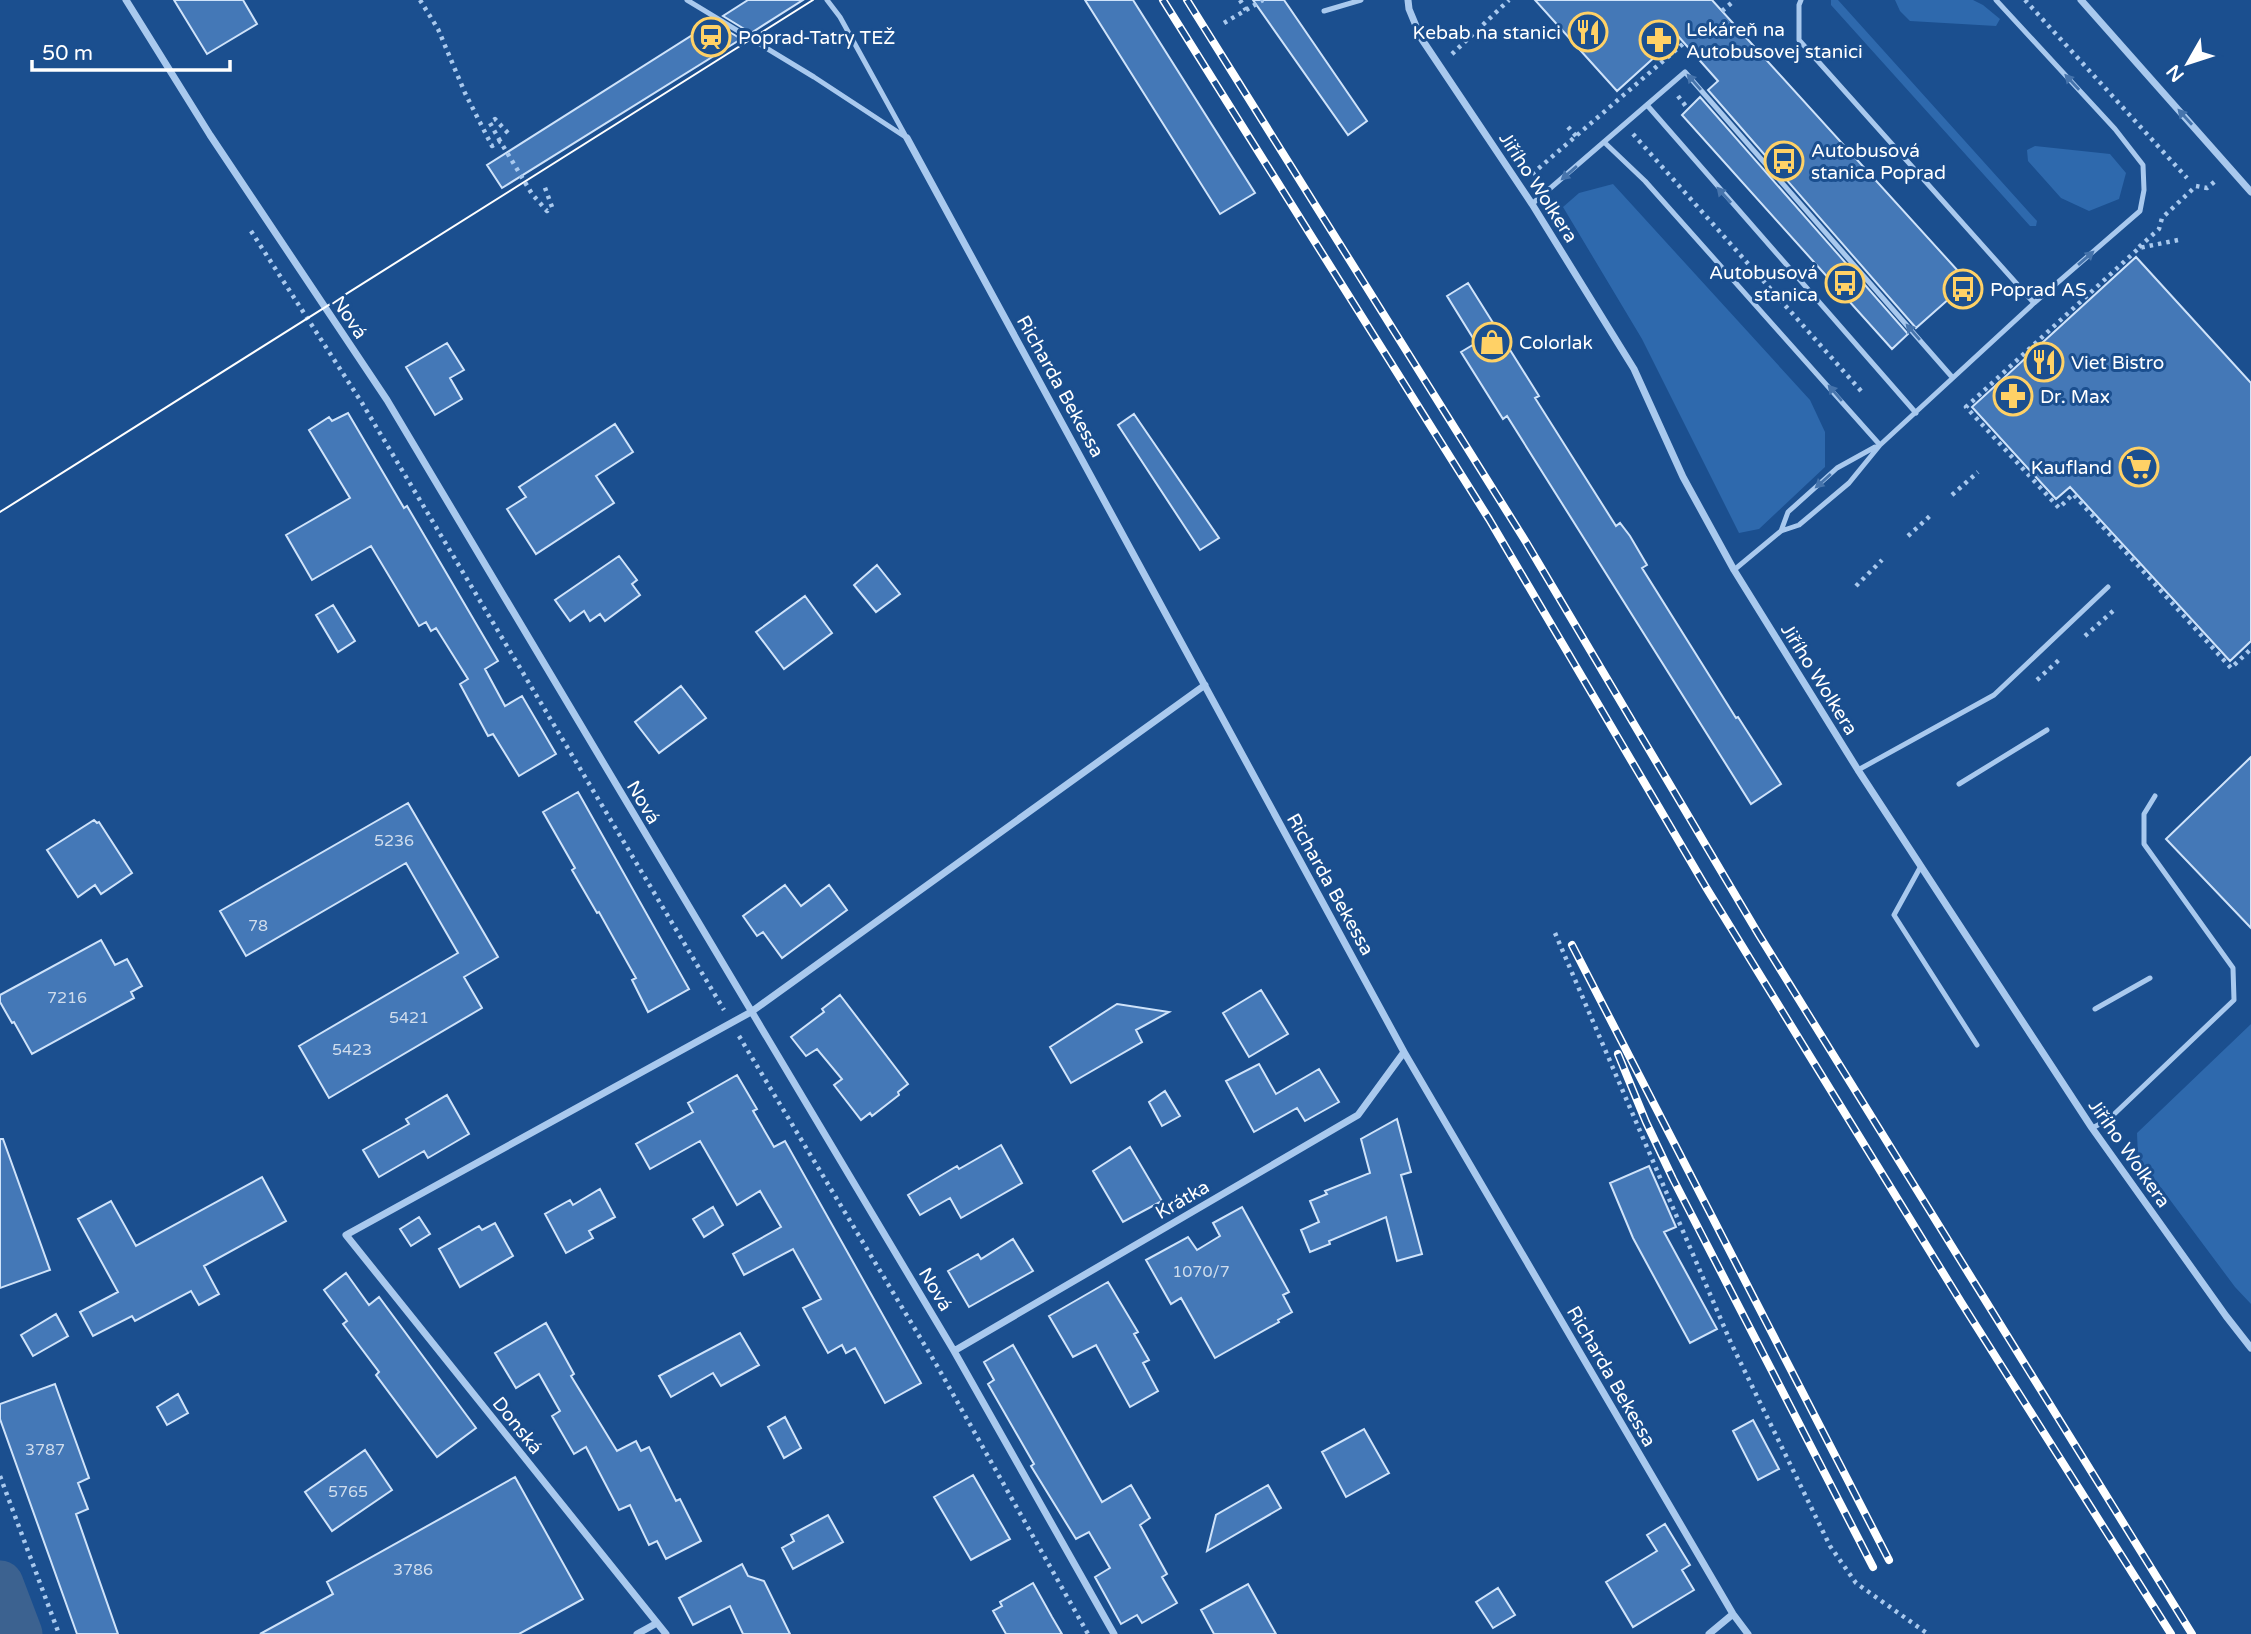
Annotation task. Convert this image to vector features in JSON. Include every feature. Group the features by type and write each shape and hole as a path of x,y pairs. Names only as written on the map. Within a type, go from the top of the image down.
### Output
{"street":[{"name":"Nová","path":"126,0 210,135 387,400 954,1350 1114,1634"},
{"name":"Jiřího Wolkera","path":"1408,0 1421,38 1532,204 1634,369 1683,477 1734,570 1858,770 2092,1128 2251,1348"},
{"path":"2081,0 2251,192"},
{"name":"Richarda Bekessa","path":"907,138 1404,1052 1733,1614 1748,1634"},
{"path":"732,1023 1205,685"},
{"name":"Donská","path":"666,1634 346,1236 732,1023"},
{"name":"Krátka","path":"954,1350 1357,1115 1404,1052"},
{"path":"1709,1634 1733,1614"},
{"path":"637,1634 656,1623"}],"lane":[{"path":"687,0 814,77 907,138"},
{"path":"827,0 840,18 907,138"},
{"path":"1324,11 1360,0"},
{"path":"1801,0 1800,40 2034,303"},
{"path":"1734,570 1781,531 1798,525 1849,483 1880,445 1952,377 2140,211 2144,190 2143,165 2115,129 1996,0"},
{"path":"1532,204 1685,72 1952,377"},
{"path":"1647,105 1916,413"},
{"path":"1604,142 1646,181 1880,445"},
{"path":"1781,531 1788,512 1838,468 1880,445"},
{"path":"1858,770 1994,695 2108,587"},
{"path":"1959,784 2047,730"},
{"path":"2092,1128 2108,1120 2234,1000 2233,968 2144,844 2144,814 2155,796"},
{"path":"1921,866 1894,915 1977,1045"},
{"path":"2095,1009 2150,978"}],"path":[{"path":"420,0 439,29 492,146 500,141"},
{"path":"1240,0 1246,10"},
{"path":"1224,23 1263,0"},
{"path":"1451,55 1509,0"},
{"path":"1722,11 1735,0"},
{"path":"2025,0 2187,178"},
{"path":"1532,174 1684,43"},
{"path":"508,133 495,119 490,123 532,194 547,211 552,207 544,186"},
{"path":"1568,127 1576,136"},
{"path":"1643,147 1862,392"},
{"path":"2230,169 2207,188 2196,186 2162,218 2159,229 1966,407 2059,508 2073,494 2231,668 2251,649"},
{"path":"244,220 362,403 936,1364 1087,1634"},
{"path":"2139,248 2178,240"},
{"path":"1952,495 1978,472"},
{"path":"1908,536 1930,515"},
{"path":"1856,586 1882,560"},
{"path":"2085,636 2113,611"},
{"path":"2037,680 2060,659"},
{"path":"1555,933 1731,1343 1830,1546 1856,1583 1927,1634"},
{"path":"0,1476 59,1634"}],"shaded area":[{"path":"1831,0 1838,0 2037,221 2036,226 2030,226 1831,5"},
{"path":"1895,0 1973,0 2000,19 1996,26 1910,21 1900,11"},
{"path":"2035,146 2110,154 2126,173 2119,199 2089,211 2061,198 2028,161 2027,150"},
{"path":"1613,184 1810,400 1825,432 1825,467 1759,529 1739,533 1642,339 1563,207 1579,193"},
{"path":"2251,1024 2251,1304 2235,1287 2138,1157 2137,1133"}],"building":[{"path":"174,0 243,0 257,24 207,54"},
{"path":"748,0 803,0 751,33 723,16"},
{"path":"1085,0 1133,0 1255,193 1220,214"},
{"path":"1253,0 1284,0 1367,121 1348,135"},
{"path":"1535,0 1712,0 1968,282 1916,328 1708,90 1718,81 1678,36 1617,91"},
{"path":"713,22 741,39 502,188 487,165"},
{"path":"1700,97 1908,334 1892,349 1682,115"},
{"name":"Kaufland","path":"2136,257 2251,383 2251,641 2230,661 2070,487 2056,499 1972,407"},
{"path":"1468,283 1539,396 1535,398 1616,526 1620,523 1630,536 1647,565 1642,568 1736,718 1738,717 1781,784 1751,804 1507,416 1503,419 1461,352 1476,343 1447,296"},
{"path":"447,343 464,370 450,378 462,399 435,415 406,367"},
{"path":"348,413 404,508 407,506 498,661 485,669 505,706 522,696 556,754 519,776 493,734 488,736 460,684 468,679 436,628 431,631 426,622 419,626 371,546 312,580 286,535 350,498 309,430 329,417 332,421"},
{"path":"1134,414 1219,538 1200,550 1118,425"},
{"path":"615,424 633,452 596,476 614,503 536,554 507,509 526,497 519,487"},
{"path":"619,556 637,580 632,584 640,595 605,621 600,614 590,621 584,611 570,621 555,600"},
{"path":"877,565 900,594 876,612 854,585"},
{"path":"805,596 832,633 784,669 756,632"},
{"path":"333,605 355,641 338,652 316,615"},
{"path":"681,686 706,718 659,753 635,722"},
{"path":"2251,757 2251,928 2166,839"},
{"path":"578,792 689,989 648,1012 632,980 636,978 572,870 575,868 543,812"},
{"path":"408,803 498,957 464,977 482,1008 329,1098 299,1046 458,953 406,863 246,956 220,911"},
{"path":"94,820 99,822 132,873 101,894 95,885 78,897 47,850"},
{"path":"785,885 801,906 829,885 847,910 782,958 763,932 757,936 743,916"},
{"path":"101,940 115,965 127,959 142,986 131,992 134,998 32,1054 0,1002 0,995"},
{"path":"1261,990 1288,1034 1249,1057 1223,1013"},
{"path":"840,995 908,1084 898,1092 899,1095 872,1116 870,1113 861,1120 834,1085 842,1079 817,1049 806,1056 791,1037 824,1012 822,1009"},
{"path":"1117,1004 1169,1012 1136,1030 1142,1042 1071,1083 1050,1047"},
{"path":"1259,1064 1276,1094 1319,1069 1339,1102 1305,1121 1297,1108 1254,1132 1226,1081"},
{"path":"737,1075 757,1109 753,1111 774,1147 785,1141 921,1383 885,1403 855,1348 846,1353 842,1345 828,1353 803,1308 821,1299 793,1249 744,1275 733,1254 781,1227 760,1191 737,1205 700,1141 650,1169 636,1144 693,1112 688,1103"},
{"path":"1165,1091 1180,1116 1162,1126 1149,1102"},
{"path":"447,1095 469,1134 428,1158 424,1151 379,1177 363,1150 409,1124 406,1119"},
{"path":"1397,1119 1411,1172 1401,1175 1422,1254 1397,1261 1386,1217 1310,1252 1301,1230 1319,1222 1310,1201 1327,1194 1325,1191 1370,1173 1361,1139"},
{"path":"0,1139 3,1139 50,1270 0,1288"},
{"path":"1001,1145 1022,1183 961,1218 950,1198 920,1215 908,1195 957,1166 959,1169"},
{"path":"1130,1147 1162,1201 1123,1222 1093,1171"},
{"path":"1649,1166 1676,1227 1664,1232 1717,1329 1690,1343 1633,1238 1610,1183"},
{"path":"262,1177 286,1221 204,1266 219,1294 199,1305 191,1291 135,1321 132,1316 93,1336 80,1312 118,1292 78,1219 111,1201 136,1246"},
{"path":"600,1189 615,1217 589,1231 593,1238 566,1253 545,1214 570,1200 573,1205"},
{"path":"713,1207 723,1225 704,1237 693,1219"},
{"path":"1242,1207 1289,1292 1283,1295 1292,1312 1215,1358 1181,1298 1171,1304 1146,1260 1188,1237 1197,1250 1220,1236 1213,1223"},
{"path":"419,1217 430,1234 411,1246 400,1229"},
{"path":"495,1223 513,1256 460,1287 439,1249 479,1226 482,1230"},
{"path":"1013,1239 1033,1271 969,1307 948,1271 978,1254 981,1259"},
{"path":"346,1273 369,1305 379,1297 476,1428 437,1457 376,1375 379,1372 343,1324 347,1321 324,1290"},
{"path":"1108,1282 1138,1332 1134,1334 1149,1360 1143,1363 1158,1391 1130,1407 1096,1345 1073,1357 1049,1316"},
{"path":"56,1314 68,1336 33,1356 21,1335"},
{"path":"546,1323 574,1374 571,1376 617,1451 636,1441 641,1451 649,1447 676,1501 680,1499 701,1541 666,1559 657,1541 649,1545 630,1505 619,1510 586,1447 574,1454 552,1416 560,1411 539,1374 516,1388 495,1353"},
{"path":"740,1333 759,1365 721,1386 713,1373 671,1397 659,1376"},
{"path":"1013,1345 1102,1502 1131,1485 1150,1518 1140,1525 1167,1574 1162,1577 1177,1603 1142,1623 1137,1615 1121,1624 1095,1577 1110,1568 1089,1532 1076,1539 1031,1466 1034,1464 988,1384 994,1380 984,1362"},
{"path":"55,1384 89,1478 78,1483 88,1509 76,1514 118,1634 77,1634 0,1419 0,1404"},
{"path":"178,1394 188,1413 167,1425 157,1407"},
{"path":"785,1417 801,1448 784,1458 768,1427"},
{"path":"1753,1420 1779,1469 1758,1480 1733,1431"},
{"path":"1364,1429 1389,1473 1346,1497 1322,1452"},
{"path":"365,1450 392,1490 332,1531 305,1492"},
{"path":"973,1475 1010,1539 971,1560 934,1497"},
{"path":"515,1477 583,1599 519,1634 260,1634 333,1594 327,1582"},
{"path":"1268,1485 1281,1508 1207,1551 1216,1515"},
{"path":"828,1515 843,1542 793,1569 782,1548 794,1541 791,1535"},
{"path":"1665,1524 1690,1565 1682,1570 1694,1590 1633,1627 1606,1582 1657,1551 1647,1535"},
{"path":"742,1564 748,1576 764,1581 790,1634 743,1634 730,1606 693,1625 679,1598"},
{"path":"1033,1583 1062,1634 1006,1634 993,1611 1002,1606 1000,1602"},
{"path":"1248,1584 1276,1634 1214,1634 1201,1610"},
{"path":"1498,1588 1515,1615 1493,1628 1476,1602"}],"waterway":[{"path":"0,1584 19,1634"}],"tram line":[{"path":"0,512 813,0"}],"railway":[{"path":"1163,0 1489,519 1707,889 1961,1302 2171,1634"},
{"path":"1187,0 1526,542 1759,935 2192,1634"},
{"path":"1572,945 1889,1560"},
{"path":"1618,1054 1673,1179 1873,1567"}],"place":[{"name":"Kebab na stanici","path":"1588,32"},
{"name":"Poprad-Tatry TEŽ","path":"711,37"},
{"name":"Lekáreň na Autobusovej stanici","path":"1659,40"},
{"name":"Autobusová stanica Poprad","path":"1784,161"},
{"name":"Autobusová stanica","path":"1845,283"},
{"name":"Poprad AS","path":"1963,289"},
{"name":"Colorlak","path":"1492,342"},
{"name":"Viet Bistro","path":"2044,362"},
{"name":"Dr. Max","path":"2013,396"},
{"name":"Kaufland","path":"2139,467"}]}
